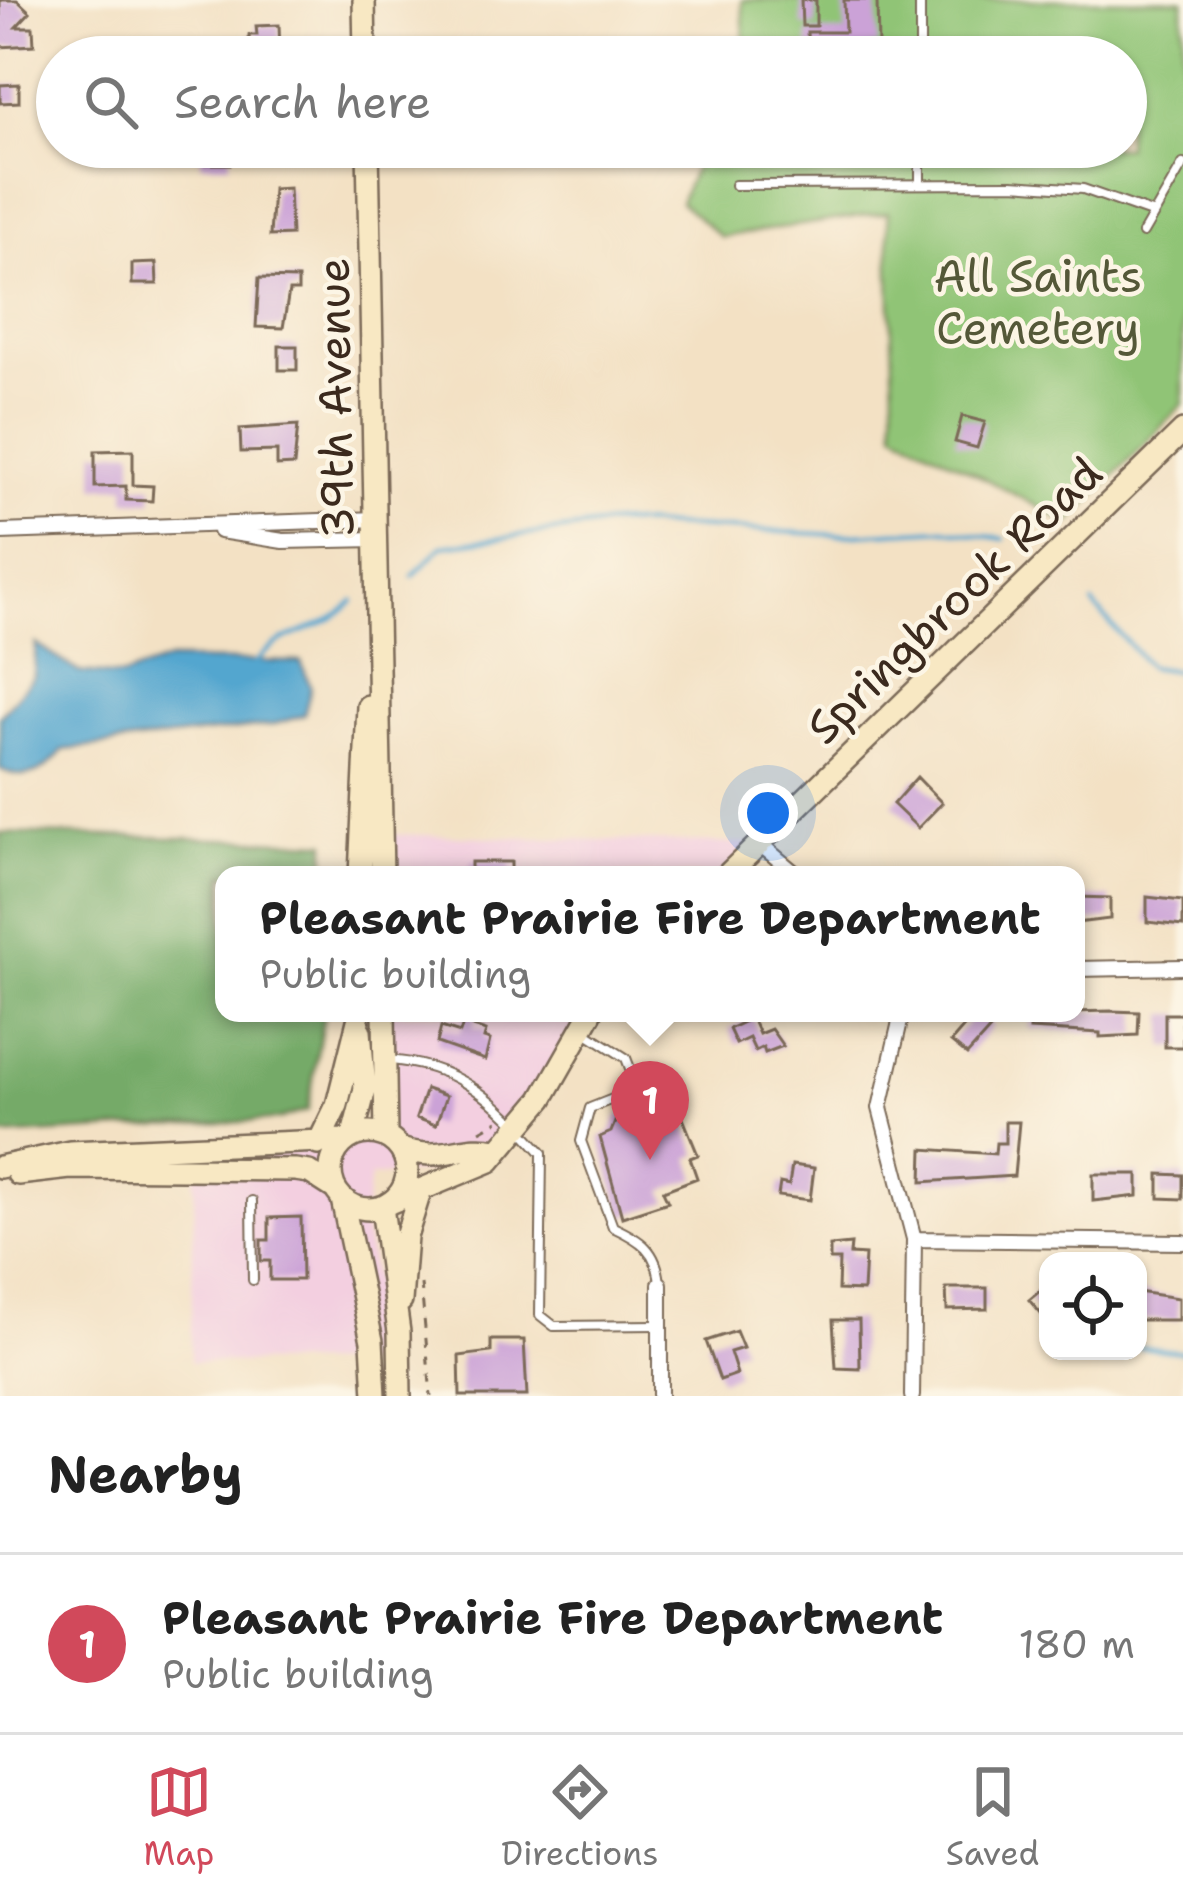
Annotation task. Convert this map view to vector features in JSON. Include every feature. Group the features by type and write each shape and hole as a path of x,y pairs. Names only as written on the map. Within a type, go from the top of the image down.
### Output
{"main road":[{"path":"364,0 365,36"},
{"name":"39th Avenue","path":"368,168 382,866"},
{"name":"Springbrook Road","path":"737,866 1183,431"},
{"name":"39th Avenue","path":"360,866 362,764 379,647"},
{"path":"318,1144 337,1105 357,1022"},
{"path":"358,1022 365,1089 349,1138 331,1162 372,1341 375,1396"},
{"path":"385,1022 393,1143 405,1185 385,1205"},
{"path":"0,1180 70,1168 295,1170 309,1172 365,1209 385,1205 490,1161 510,1124 584,1022"},
{"path":"0,1167 70,1153 318,1144 349,1138 393,1143 426,1157 482,1146 496,1150"},
{"path":"400,1396 406,1238 420,1192"},
{"path":"385,1205 399,1332"}],"street":[{"path":"0,532 377,529"},
{"path":"760,844 786,866"},
{"path":"1085,969 1183,968"},
{"path":"900,1022 880,1108 914,1239 911,1396"},
{"path":"914,1239 1183,1242"},
{"path":"660,1284 661,1396"}],"lane":[{"path":"920,0 920,36"},
{"path":"1143,233 1183,164"},
{"path":"920,168 920,184"},
{"path":"735,185 1083,189 1154,214"},
{"path":"586,1022 626,1058 638,1089 590,1108 582,1124 581,1142 613,1227 640,1240 658,1261 660,1284"},
{"path":"385,1060 435,1067 469,1081 542,1153 546,1169 539,1193 540,1316 554,1326 660,1325"},
{"path":"252,1202 253,1280"}],"path":[{"path":"470,1138 510,1124"},
{"path":"420,1278 431,1396"}],"shaded area":[{"path":"381,834 760,844 737,866 382,866"},
{"path":"384,1022 595,1022 525,1122 473,1158 446,1170 370,1177 363,1223 378,1297 373,1364 190,1362 195,1169 357,1140 373,1120 385,1051"}],"green space":[{"name":"All Saints Cemetery","path":"742,0 1183,0 1183,404 1069,523 895,431 888,212 721,237 680,202 694,168 1147,168 1147,36 744,36"},
{"path":"0,833 326,842 326,866 215,866 215,1022 323,1022 308,1110 277,1120 0,1136"}],"water":[{"path":"36,644 79,672 123,676 169,660 301,662 311,688 304,715 272,725 63,750 43,769 19,775 0,769 0,716 34,676"}],"building":[{"path":"0,0 17,0 30,12 16,27 33,27 34,45 0,47"},
{"path":"801,0 816,0 816,26 802,26"},
{"path":"844,0 877,0 878,36 807,36 807,32 845,32"},
{"path":"279,25 279,36 249,36 257,35 256,26"},
{"path":"19,84 19,102 0,103 0,85"},
{"path":"289,188 291,235 270,236 273,189"},
{"path":"156,263 157,284 132,284 132,264"},
{"path":"259,278 298,279 298,291 289,291 283,328 256,327"},
{"path":"279,346 297,346 297,370 279,370"},
{"path":"962,416 985,422 977,448 955,442"},
{"path":"298,425 294,465 277,466 277,451 241,452 240,429"},
{"path":"133,450 133,485 153,486 152,501 126,500 126,486 95,487 95,451"},
{"path":"917,777 942,803 918,828 893,804"},
{"path":"471,862 511,862 511,866 471,866"},
{"path":"1085,897 1110,898 1110,919 1085,922"},
{"path":"1147,897 1183,901 1183,926 1147,922"},
{"path":"1085,1012 1139,1012 1138,1035 1100,1037 1100,1033 1030,1029 1030,1022 1085,1022"},
{"path":"1165,1014 1182,1014 1183,1047 1165,1047"},
{"path":"464,1022 474,1022 473,1027 486,1031 484,1038 490,1040 485,1060 437,1043 441,1027 460,1033"},
{"path":"754,1022 759,1034 771,1029 783,1046 765,1053 763,1047 755,1051 749,1038 736,1044 729,1029"},
{"path":"968,1022 993,1026 967,1055 951,1042"},
{"path":"426,1089 446,1096 436,1125 416,1118"},
{"path":"670,1106 674,1117 682,1116 698,1155 690,1158 697,1178 663,1191 668,1202 622,1217 600,1137 611,1132 617,1117 634,1110 637,1118"},
{"path":"1005,1122 1019,1122 1014,1176 922,1182 923,1149 995,1154 996,1143 1005,1143"},
{"path":"792,1165 814,1168 810,1200 778,1196 780,1183 789,1185"},
{"path":"1093,1174 1138,1174 1138,1196 1093,1201"},
{"path":"1159,1174 1183,1175 1183,1199 1159,1198"},
{"path":"301,1217 302,1280 270,1280 270,1261 261,1261 261,1240 269,1240 269,1218"},
{"path":"851,1244 850,1254 865,1255 863,1291 838,1290 839,1260 830,1260 830,1246"},
{"path":"946,1288 987,1288 987,1309 947,1310"},
{"path":"1039,1292 1039,1312 1029,1300"},
{"path":"1147,1293 1178,1298 1178,1320 1147,1320"},
{"path":"833,1320 859,1320 860,1369 836,1368"},
{"path":"736,1331 743,1348 730,1352 737,1374 720,1380 706,1341"},
{"path":"491,1340 524,1340 527,1396 460,1396 459,1356 491,1352"}],"waterway":[{"path":"413,576 442,546 616,523 838,535 944,529 1004,539"},
{"path":"254,665 278,643 327,621 354,601"},
{"path":"1093,604 1149,667 1183,672"},
{"path":"1147,1348 1183,1352"}],"place":[{"name":"Pleasant Prairie Fire Department","path":"650,1160"}]}
